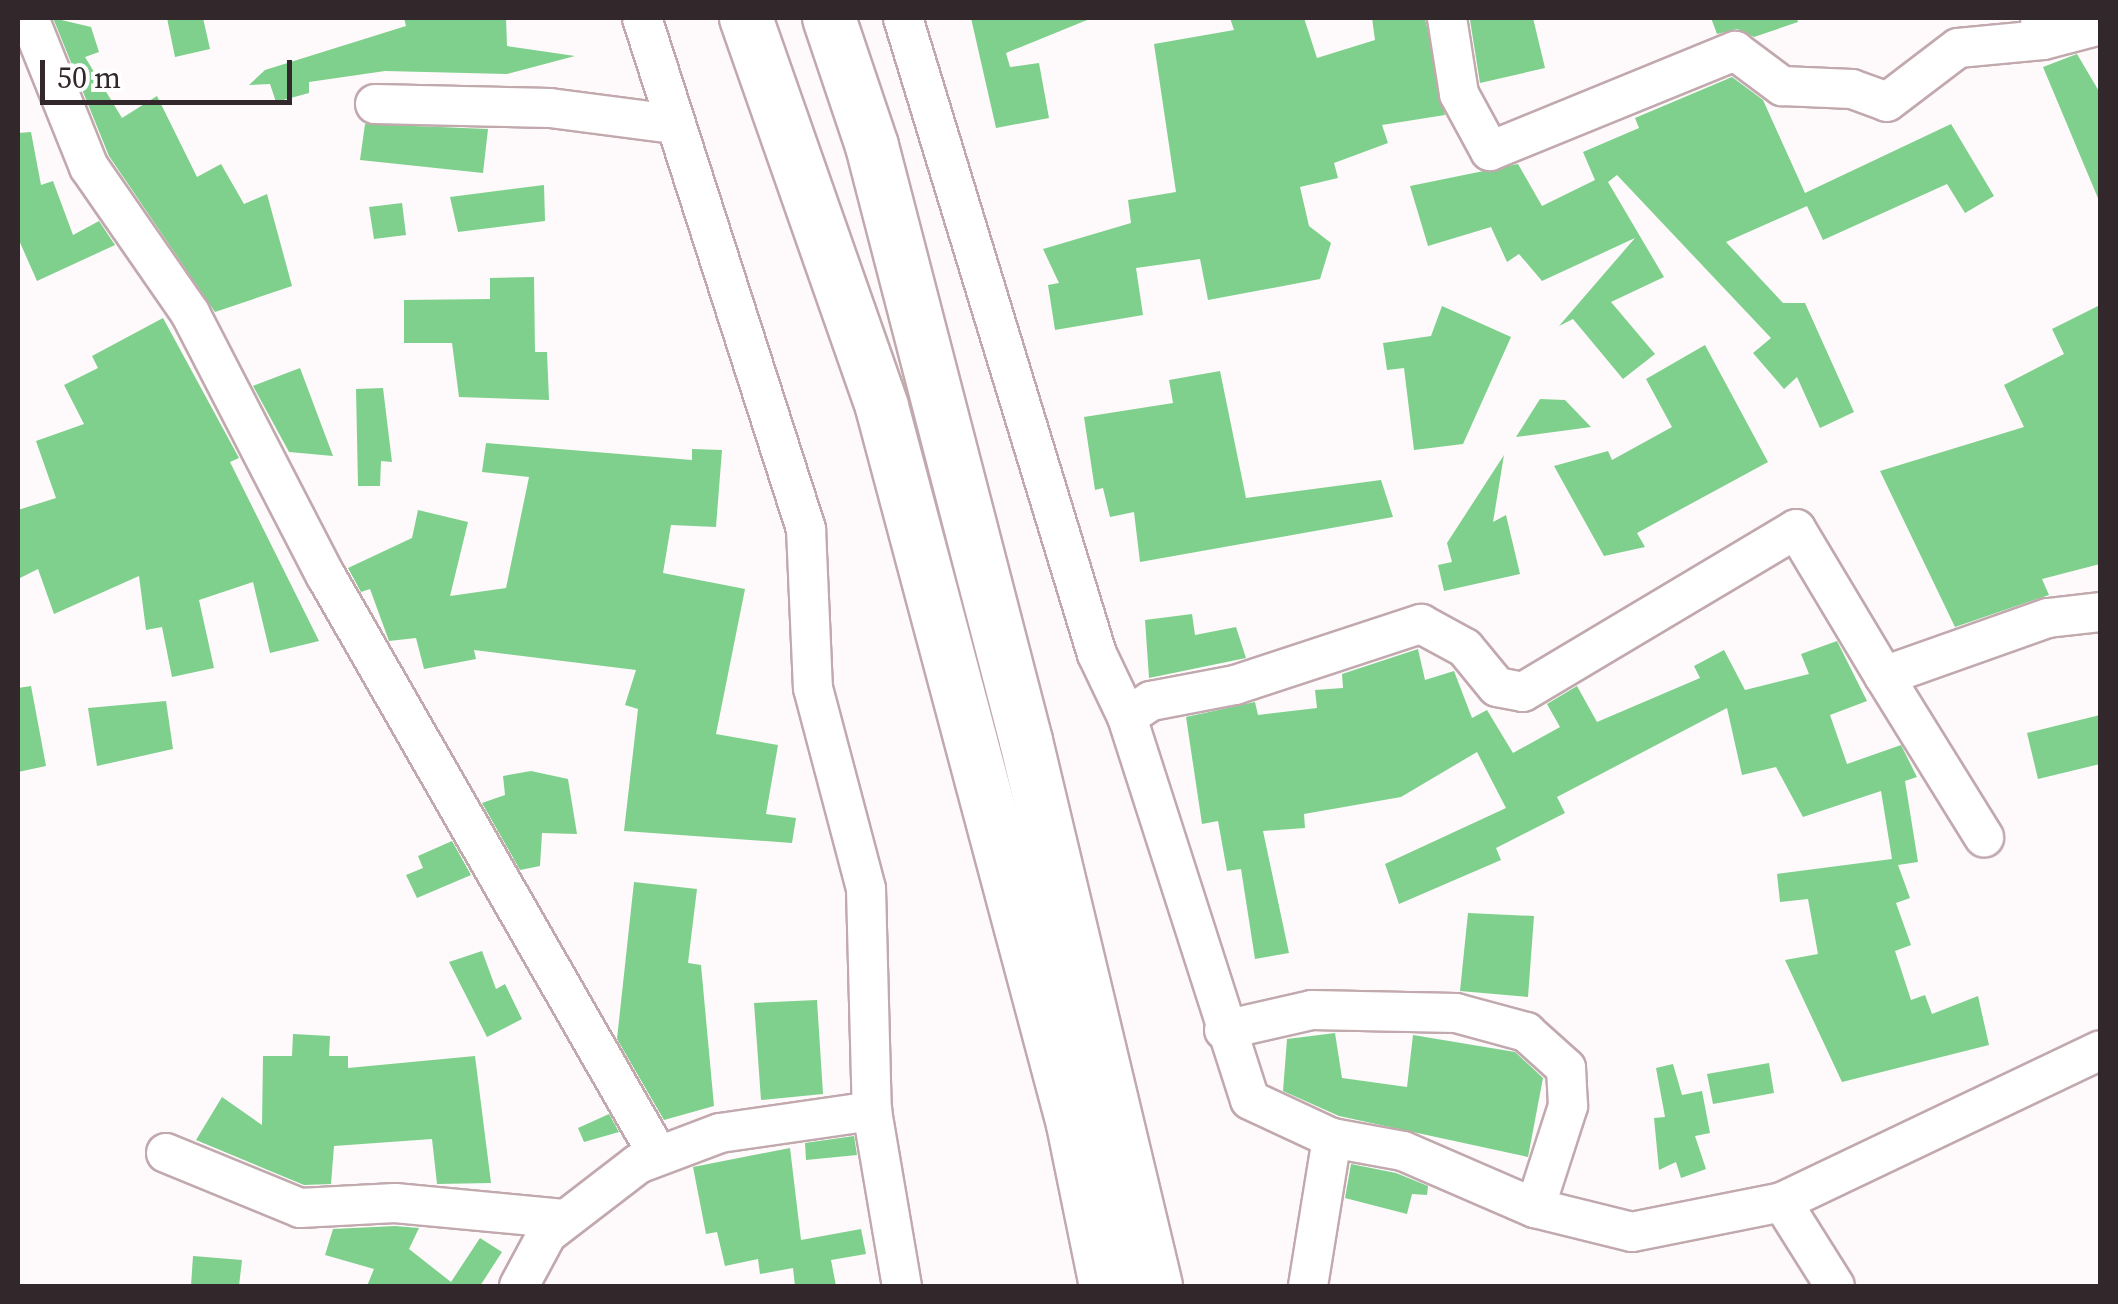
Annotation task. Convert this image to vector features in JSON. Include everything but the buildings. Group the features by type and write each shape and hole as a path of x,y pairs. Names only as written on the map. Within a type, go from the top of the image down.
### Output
{"highway":[{"path":"746,18 882,406 1073,1124 1106,1286"},
{"path":"829,18 872,146 1011,683 1156,1286"}],"street":[{"path":"29,18 89,167 190,313 326,576 658,1155"},
{"path":"642,18 806,529 814,688 866,889 872,1111 902,1286"},
{"path":"903,18 1097,654 1127,717 1224,1030 1250,1100 1332,1138 1402,1152 1534,1208 1632,1232 1782,1202 2100,1050"},
{"path":"1447,18 1459,94 1490,151 1735,51 1782,86 1852,89 1887,102 1958,48 2041,29 2100,25"},
{"path":"374,104 550,108 673,124"},
{"path":"1127,717 1150,702 1234,685 1421,624 1465,648 1497,687 1523,692 1796,530 1984,837"},
{"path":"1884,676 2048,618 2100,612"},
{"path":"1224,1030 1312,1010 1456,1013 1526,1032 1566,1068 1568,1106 1534,1208"},
{"path":"519,1286 563,1220 658,1155 720,1133 872,1111"},
{"path":"1308,1286 1332,1138"},
{"path":"166,1153 300,1208 395,1203 563,1220"},
{"path":"1782,1202 1835,1286"}]}
